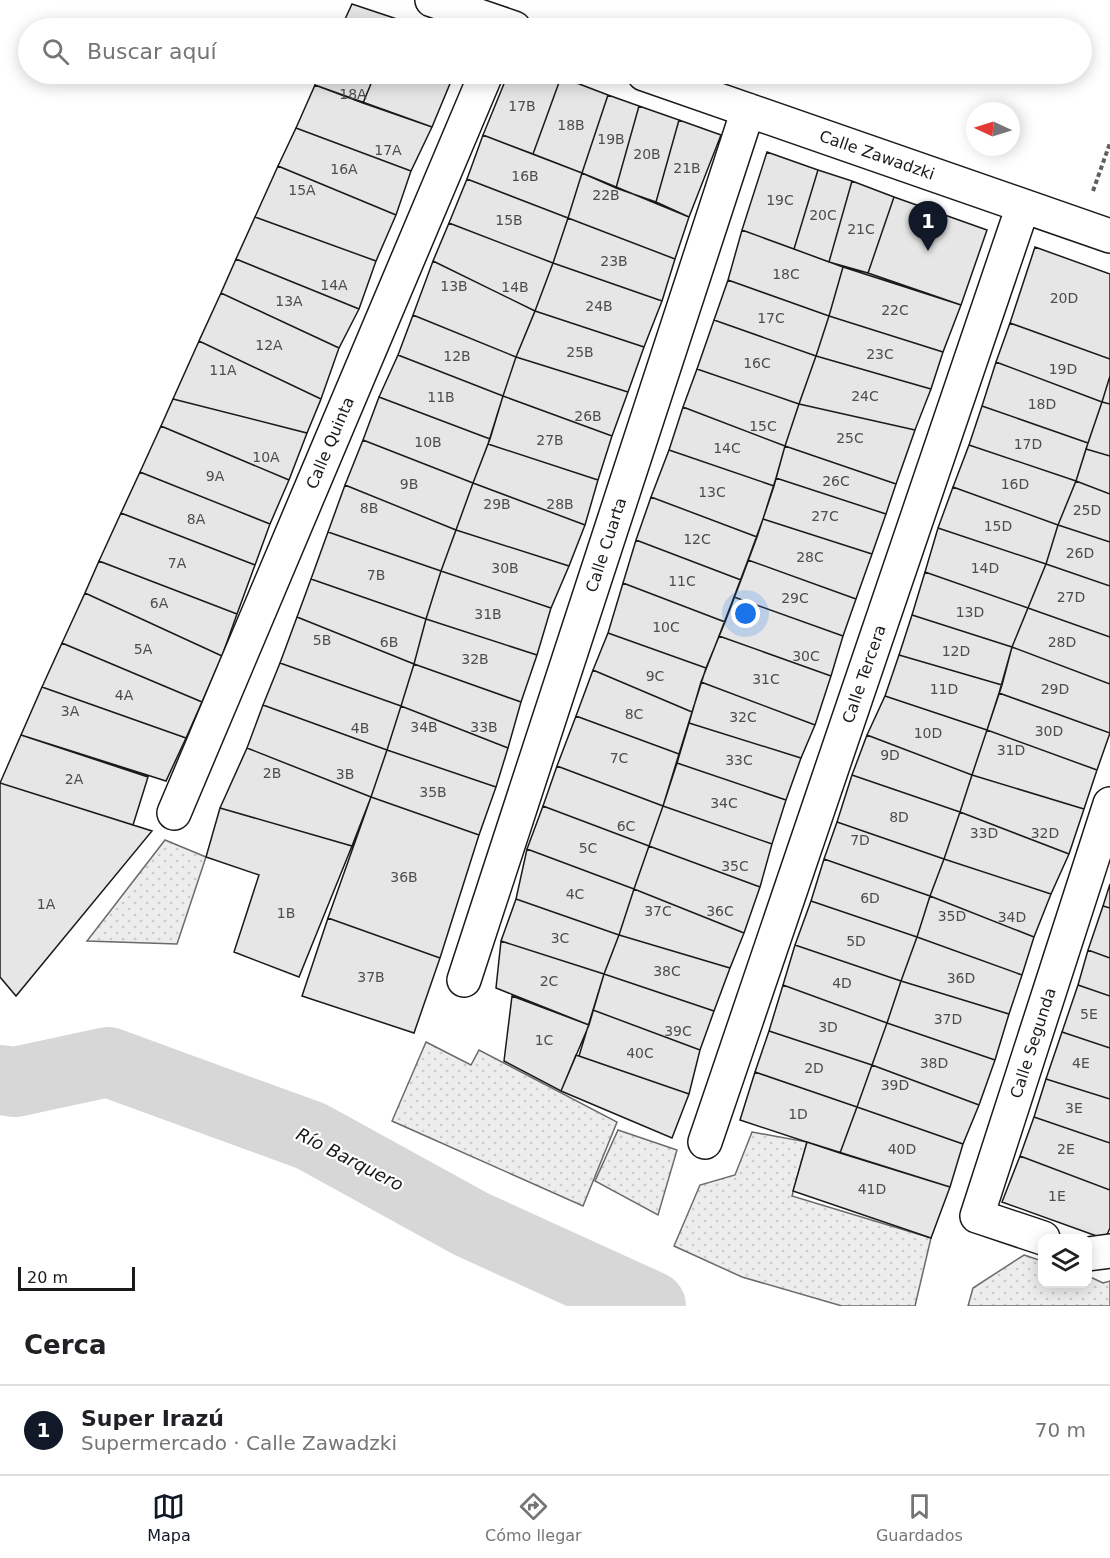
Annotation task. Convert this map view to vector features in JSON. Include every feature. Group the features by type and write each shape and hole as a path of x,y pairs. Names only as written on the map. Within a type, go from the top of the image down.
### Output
{"street":[{"path":"432,0 481,18"},
{"name":"Calle Quinta","path":"174,813 482,84"},
{"name":"Calle Zawadzki","path":"673,84 1095,231"},
{"name":"Calle Cuarta","path":"464,980 748,110"},
{"name":"Calle Tercera","path":"705,1142 1023,206"},
{"name":"Calle Segunda","path":"1038,1237 977,1216 1110,804"},
{"path":"1092,1253 1110,1251"}],"path":[{"path":"1095,231 1110,143"}],"shaded area":[{"path":"165,840 206,857 177,944 87,941"},
{"path":"426,1042 471,1065 479,1050 617,1122 583,1206 392,1121"},
{"path":"618,1130 677,1150 658,1215 595,1181"},
{"path":"752,1132 807,1142 792,1196 931,1238 915,1306 842,1306 742,1277 674,1246 700,1185 735,1175"},
{"path":"1024,1255 1038,1260 1038,1288 1092,1288 1092,1278 1103,1283 1110,1281 1110,1306 968,1306 973,1288"}],"building":[{"path":"352,4 394,18 346,18"},
{"path":"315,84 371,84 363,103"},
{"path":"371,84 450,84 432,127 363,103"},
{"path":"504,84 558,84 533,154 483,135"},
{"path":"558,84 579,84 608,95 582,173 533,154"},
{"path":"315,85 432,127 411,171 296,128"},
{"path":"608,95 639,106 616,188 582,173"},
{"path":"639,106 679,120 656,202 616,188"},
{"path":"679,120 721,135 689,217 656,202"},
{"path":"296,128 411,171 396,215 278,166"},
{"path":"483,135 582,173 568,218 467,179"},
{"path":"767,152 818,170 794,249 742,230"},
{"path":"278,166 396,215 376,261 255,217"},
{"path":"818,170 852,181 829,262 794,249"},
{"path":"582,173 689,217 675,259 568,218"},
{"path":"467,179 568,218 553,263 449,223"},
{"path":"852,181 894,197 868,273 829,262"},
{"path":"894,197 987,230 961,305 868,273"},
{"path":"255,217 376,261 359,309 236,259"},
{"path":"568,218 675,259 662,301 553,263"},
{"path":"449,223 553,263 535,311 433,261"},
{"path":"742,230 843,267 829,316 728,280"},
{"path":"1035,247 1110,274 1110,359 1010,323"},
{"path":"236,259 359,309 339,348 221,293"},
{"path":"433,261 535,311 516,357 413,315"},
{"path":"553,263 662,301 644,347 535,311"},
{"path":"843,267 961,305 943,352 829,316"},
{"path":"728,280 829,316 816,356 714,320"},
{"path":"221,293 339,348 321,399 199,341"},
{"path":"535,311 644,347 628,392 516,357"},
{"path":"413,315 516,357 503,396 398,355"},
{"path":"829,316 943,352 931,389 816,356"},
{"path":"714,320 816,356 799,404 697,369"},
{"path":"1010,323 1110,359 1110,376 1102,402 996,362"},
{"path":"199,341 321,399 307,433 173,399"},
{"path":"398,355 503,396 490,439 379,397"},
{"path":"816,356 931,389 915,430 799,404"},
{"path":"516,357 628,392 612,436 503,396"},
{"path":"996,362 1102,402 1088,443 982,406"},
{"path":"697,369 799,404 785,446 683,407"},
{"path":"1110,376 1110,404 1102,402"},
{"path":"503,396 612,436 598,480 488,444"},
{"path":"379,397 490,439 473,483 363,440"},
{"path":"173,399 307,433 289,480 161,426"},
{"path":"1102,402 1110,404 1110,456 1086,449"},
{"path":"799,404 915,430 896,484 785,446"},
{"path":"982,406 1088,443 1076,481 969,445"},
{"path":"683,407 785,446 774,486 669,450"},
{"path":"161,426 289,480 270,524 140,472"},
{"path":"363,440 473,483 456,530 345,485"},
{"path":"488,444 598,480 585,525 473,483"},
{"path":"969,445 1076,481 1058,525 953,487"},
{"path":"785,446 896,484 886,514 776,478"},
{"path":"1086,449 1110,456 1110,494 1076,481"},
{"path":"669,450 774,486 757,537 651,497"},
{"path":"140,472 270,524 255,565 121,513"},
{"path":"776,478 886,514 872,554 763,519"},
{"path":"1076,481 1110,494 1110,542 1058,525"},
{"path":"473,483 585,525 569,566 456,530"},
{"path":"345,485 456,530 441,571 328,532"},
{"path":"953,487 1058,525 1046,564 938,528"},
{"path":"651,497 757,537 741,580 636,540"},
{"path":"121,513 255,565 237,614 99,561"},
{"path":"763,519 872,554 856,599 748,560"},
{"path":"1058,525 1110,542 1110,586 1046,564"},
{"path":"938,528 1046,564 1028,608 925,572"},
{"path":"456,530 569,566 551,608 441,571"},
{"path":"328,532 441,571 426,619 311,579"},
{"path":"636,540 741,580 725,622 623,583"},
{"path":"748,560 856,599 843,636 734,597"},
{"path":"99,561 237,614 222,656 85,593"},
{"path":"1046,564 1110,586 1110,637 1028,608"},
{"path":"441,571 551,608 537,655 426,619"},
{"path":"925,572 1028,608 1012,647 912,615"},
{"path":"311,579 426,619 414,664 297,617"},
{"path":"623,583 725,622 706,668 608,633"},
{"path":"85,593 222,656 202,702 62,643"},
{"path":"734,597 843,636 831,676 719,636"},
{"path":"1028,608 1110,637 1110,684 1012,647"},
{"path":"912,615 1012,647 1002,685 899,655"},
{"path":"297,617 414,664 401,706 280,663"},
{"path":"426,619 537,655 521,702 414,664"},
{"path":"608,633 706,668 692,712 593,670"},
{"path":"719,636 831,676 815,725 701,682"},
{"path":"62,643 202,702 186,738 42,687"},
{"path":"1012,647 1110,684 1110,733 999,693"},
{"path":"899,655 1002,685 987,730 885,696"},
{"path":"280,663 401,706 387,750 263,705"},
{"path":"414,664 521,702 508,748 401,706"},
{"path":"593,670 692,712 679,754 576,716"},
{"path":"701,682 815,725 801,758 689,723"},
{"path":"42,687 186,738 166,781 21,735"},
{"path":"999,693 1110,733 1097,770 987,730"},
{"path":"885,696 987,730 972,775 867,735"},
{"path":"263,705 387,750 371,797 247,748"},
{"path":"401,706 508,748 496,787 387,750"},
{"path":"576,716 679,754 663,806 557,766"},
{"path":"689,723 801,758 786,800 677,763"},
{"path":"987,730 1097,770 1084,809 972,775"},
{"path":"21,735 148,777 133,825 0,783"},
{"path":"867,735 972,775 960,812 852,775"},
{"path":"247,748 371,797 352,846 220,808"},
{"path":"387,750 496,787 479,835 371,797"},
{"path":"677,763 786,800 772,844 663,806"},
{"path":"557,766 663,806 649,846 543,806"},
{"path":"852,775 960,812 944,859 837,822"},
{"path":"972,775 1084,809 1069,854 960,812"},
{"path":"0,783 152,831 16,996 0,977"},
{"path":"371,797 479,835 440,958 328,918"},
{"path":"543,806 649,846 634,889 527,849"},
{"path":"663,806 772,844 760,887 649,846"},
{"path":"220,808 352,846 299,977 234,952 259,875 206,857"},
{"path":"960,812 1069,854 1051,894 944,859"},
{"path":"837,822 944,859 930,896 824,859"},
{"path":"649,846 760,887 744,933 634,889"},
{"path":"527,849 634,889 619,935 516,899"},
{"path":"824,859 930,896 917,937 811,901"},
{"path":"944,859 1051,894 1034,937 930,896"},
{"path":"1110,884 1110,908 1103,906"},
{"path":"634,889 744,933 730,968 619,935"},
{"path":"930,896 1034,937 1022,975 917,937"},
{"path":"516,899 619,935 604,974 501,941"},
{"path":"811,901 917,937 901,981 795,945"},
{"path":"1103,906 1110,908 1110,958 1088,950"},
{"path":"328,918 440,958 414,1033 302,996"},
{"path":"619,935 730,968 714,1011 604,974"},
{"path":"917,937 1022,975 1009,1014 901,981"},
{"path":"501,941 604,974 589,1025 496,988"},
{"path":"795,945 901,981 887,1023 783,985"},
{"path":"1088,950 1110,958 1110,996 1078,985"},
{"path":"604,974 714,1011 700,1050 593,1010"},
{"path":"901,981 1009,1014 995,1060 887,1023"},
{"path":"783,985 887,1023 872,1065 769,1031"},
{"path":"1078,985 1110,996 1110,1048 1062,1032"},
{"path":"512,996 589,1025 561,1091 504,1061"},
{"path":"593,1010 700,1050 689,1094 579,1056"},
{"path":"887,1023 995,1060 979,1105 872,1065"},
{"path":"769,1031 872,1065 857,1107 755,1072"},
{"path":"1062,1032 1110,1048 1110,1099 1046,1079"},
{"path":"576,1055 689,1094 672,1138 561,1091"},
{"path":"872,1065 979,1105 963,1144 857,1107"},
{"path":"755,1072 857,1107 840,1153 740,1120"},
{"path":"1046,1079 1110,1099 1110,1143 1034,1117"},
{"path":"857,1107 963,1144 950,1187 840,1153"},
{"path":"1034,1117 1110,1143 1110,1190 1020,1156"},
{"path":"807,1142 950,1187 931,1238 793,1191"},
{"path":"1020,1156 1110,1190 1110,1228 1105,1239 1002,1202"}],"waterway":[{"name":"Río Barquero","path":"0,1080 15,1082 108,1062 311,1136 471,1224 651,1306"}],"place":[{"name":"Super Irazú","path":"928,251"}]}
